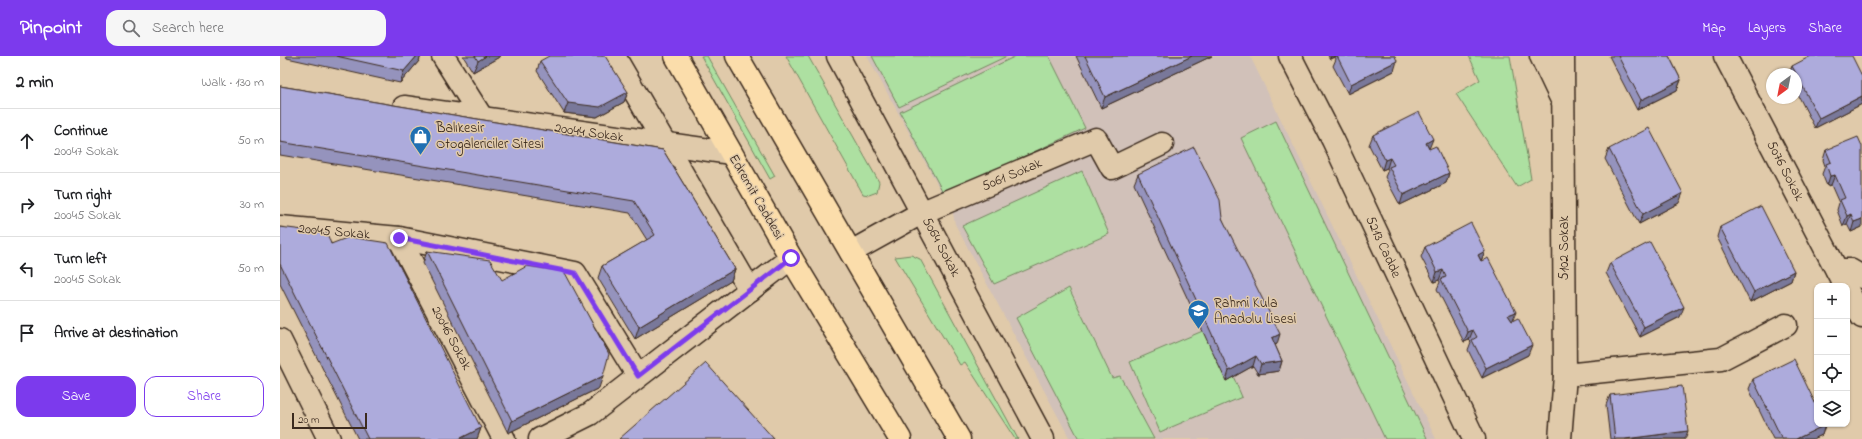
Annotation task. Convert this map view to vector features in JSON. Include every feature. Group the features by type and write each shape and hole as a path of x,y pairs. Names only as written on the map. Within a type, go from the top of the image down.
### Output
{"highway":[{"name":"Edremit Caddesi","path":"676,56 791,258 900,439"},
{"path":"737,56 959,439"}],"street":[{"path":"443,56 482,118"},
{"path":"614,56 750,290"},
{"name":"5064 Sokak","path":"838,56 923,212 1043,439"},
{"name":"5213 Cadde","path":"1290,56 1333,140 1474,439"},
{"path":"1541,56 1563,103"},
{"name":"5102 Sokak","path":"1560,439 1565,375 1563,56"},
{"name":"5076 Sokak","path":"1725,56 1841,278"},
{"name":"20044 Sokak","path":"381,104 731,153"},
{"name":"5061 Sokak","path":"851,252 923,212 1096,139 1112,168 1162,144"},
{"name":"20045 Sokak","path":"280,227 399,238 575,273 638,376"},
{"name":"20046 Sokak","path":"399,238 504,439"},
{"path":"540,439 590,414 791,258"},
{"path":"1841,278 1850,270 1862,276"},
{"path":"1850,295 1862,317"},
{"path":"1565,375 1721,359 1786,324"},
{"path":"280,340 329,439"}],"shaded area":[{"name":"Rahmi Kula Anadolu Lisesi","path":"867,56 1250,56 1436,439 1070,439 955,224 953,213"}],"green space":[{"path":"701,56 707,56 775,176 770,179"},
{"path":"786,56 808,56 879,182 877,192 869,195 863,194"},
{"path":"872,56 1007,56 899,107"},
{"path":"1016,56 1049,56 1085,128 944,194 900,112"},
{"path":"1469,56 1510,56 1531,179 1517,187 1456,94 1480,80"},
{"path":"1276,121 1427,438 1385,439 1241,138"},
{"path":"1082,171 1109,234 994,284 962,226"},
{"path":"911,255 920,259 1018,439 1015,439 965,362 960,365 895,257"},
{"path":"1069,288 1112,378 1120,376 1154,439 1079,439 1016,318"},
{"path":"1212,327 1242,397 1160,432 1130,362"}],"building":[{"path":"336,56 417,56 404,71"},
{"path":"475,56 486,56 478,61"},
{"path":"549,56 605,56 628,92 600,107 568,103 540,61"},
{"path":"1085,56 1192,56 1105,97"},
{"path":"1337,56 1395,56 1397,61 1351,84"},
{"path":"1618,56 1669,56 1681,80 1641,100"},
{"path":"1811,56 1852,56 1862,76 1862,96 1819,118 1802,85 1802,68 1793,68 1792,66"},
{"path":"280,86 663,150 735,269 639,327 602,266 655,235 634,201 280,142"},
{"path":"1419,112 1433,139 1426,143 1429,149 1436,146 1449,173 1403,195 1389,167 1394,165 1390,158 1385,160 1373,135"},
{"path":"1649,128 1683,193 1643,214 1609,149"},
{"path":"1858,137 1862,146 1862,219 1854,222 1851,214 1847,216 1840,200 1845,198 1835,175 1830,176 1826,164 1831,162 1826,150"},
{"name":"Rahmi Kula Anadolu Lisesi","path":"1194,147 1220,200 1222,218 1280,334 1272,338 1282,361 1261,364 1256,356 1229,371 1138,174"},
{"path":"1761,206 1794,271 1754,292 1720,227"},
{"path":"1471,223 1485,251 1478,255 1481,261 1488,258 1516,312 1508,315 1512,321 1518,318 1532,345 1486,368 1472,340 1477,337 1473,330 1468,332 1441,279 1446,277 1443,270 1437,272 1425,247"},
{"path":"280,227 327,233 331,244 349,237 388,243 481,428 459,439 368,439 280,264"},
{"path":"1650,242 1684,307 1644,327 1610,263"},
{"path":"427,251 490,260 502,280 527,266 564,271 609,354 603,376 512,421"},
{"path":"1794,359 1814,401 1814,427 1821,427 1796,439 1782,439 1753,379"},
{"path":"706,363 774,439 619,439"},
{"path":"1682,386 1688,431 1615,439 1610,395"}],"place":[{"name":"Balıkesir Otogalericiler Sitesi","path":"420,156"},
{"name":"Rahmi Kula Anadolu Lisesi","path":"1198,330"}],"route":[{"path":"399,238 575,273 638,376 791,258"}]}
